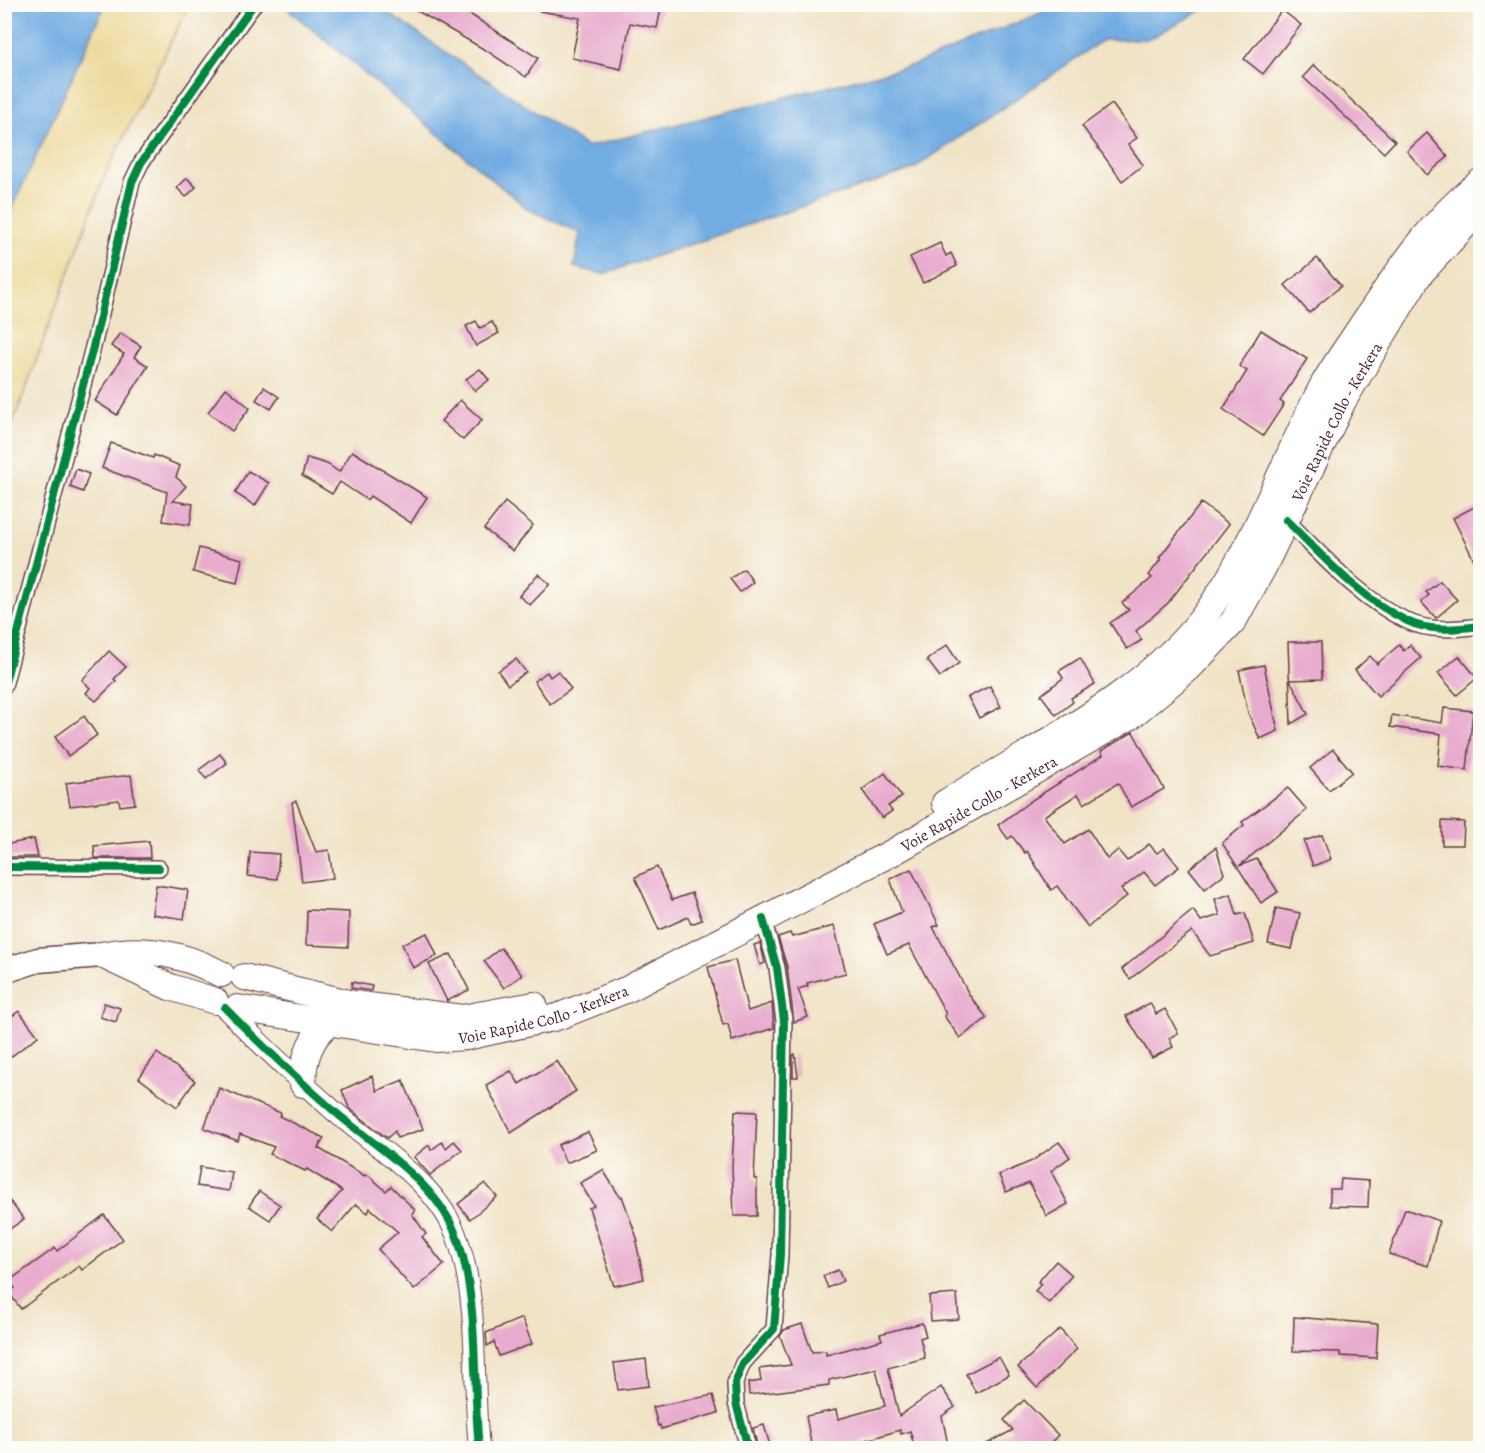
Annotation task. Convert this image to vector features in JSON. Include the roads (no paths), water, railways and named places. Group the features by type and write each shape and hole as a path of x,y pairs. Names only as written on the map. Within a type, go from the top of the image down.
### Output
{"highway":[{"name":"Voie Rapide Collo - Kerkera","path":"102,955 138,951 177,956 232,975 353,1004 462,1018 552,1002 629,971 885,840 1122,694 1173,652 1210,608 1240,557 1322,387 1403,263 1462,196 1480,182"},
{"name":"Voie Rapide Collo - Kerkera","path":"102,955 170,987 225,1005 436,1039 466,1037 556,1017 628,989 895,851 1131,716 1189,668 1233,622 1286,520 1343,401 1419,275 1480,209"},
{"path":"232,975 249,994 225,1005 212,989 232,975"},
{"path":"303,1084 308,1050 322,1028 330,1023"}],"main road":[{"path":"4,971 38,960 102,955"}],"street":[{"path":"4,686 93,347 132,182 141,163 254,4"},
{"path":"1286,520 1360,592 1408,622 1449,630 1480,626"},
{"path":"4,867 159,868"},
{"path":"748,1449 736,1402 735,1383 743,1363 774,1329 780,1255 784,1021 777,968 763,919"},
{"path":"225,1005 303,1084 430,1192 451,1222 463,1260 472,1311 479,1449"}],"water":[{"path":"4,5 105,5 5,224"},
{"path":"283,5 376,5 587,147 914,65 1060,5 1211,5 1149,39 1103,40 913,169 603,274 574,267 580,233 528,209"}]}
